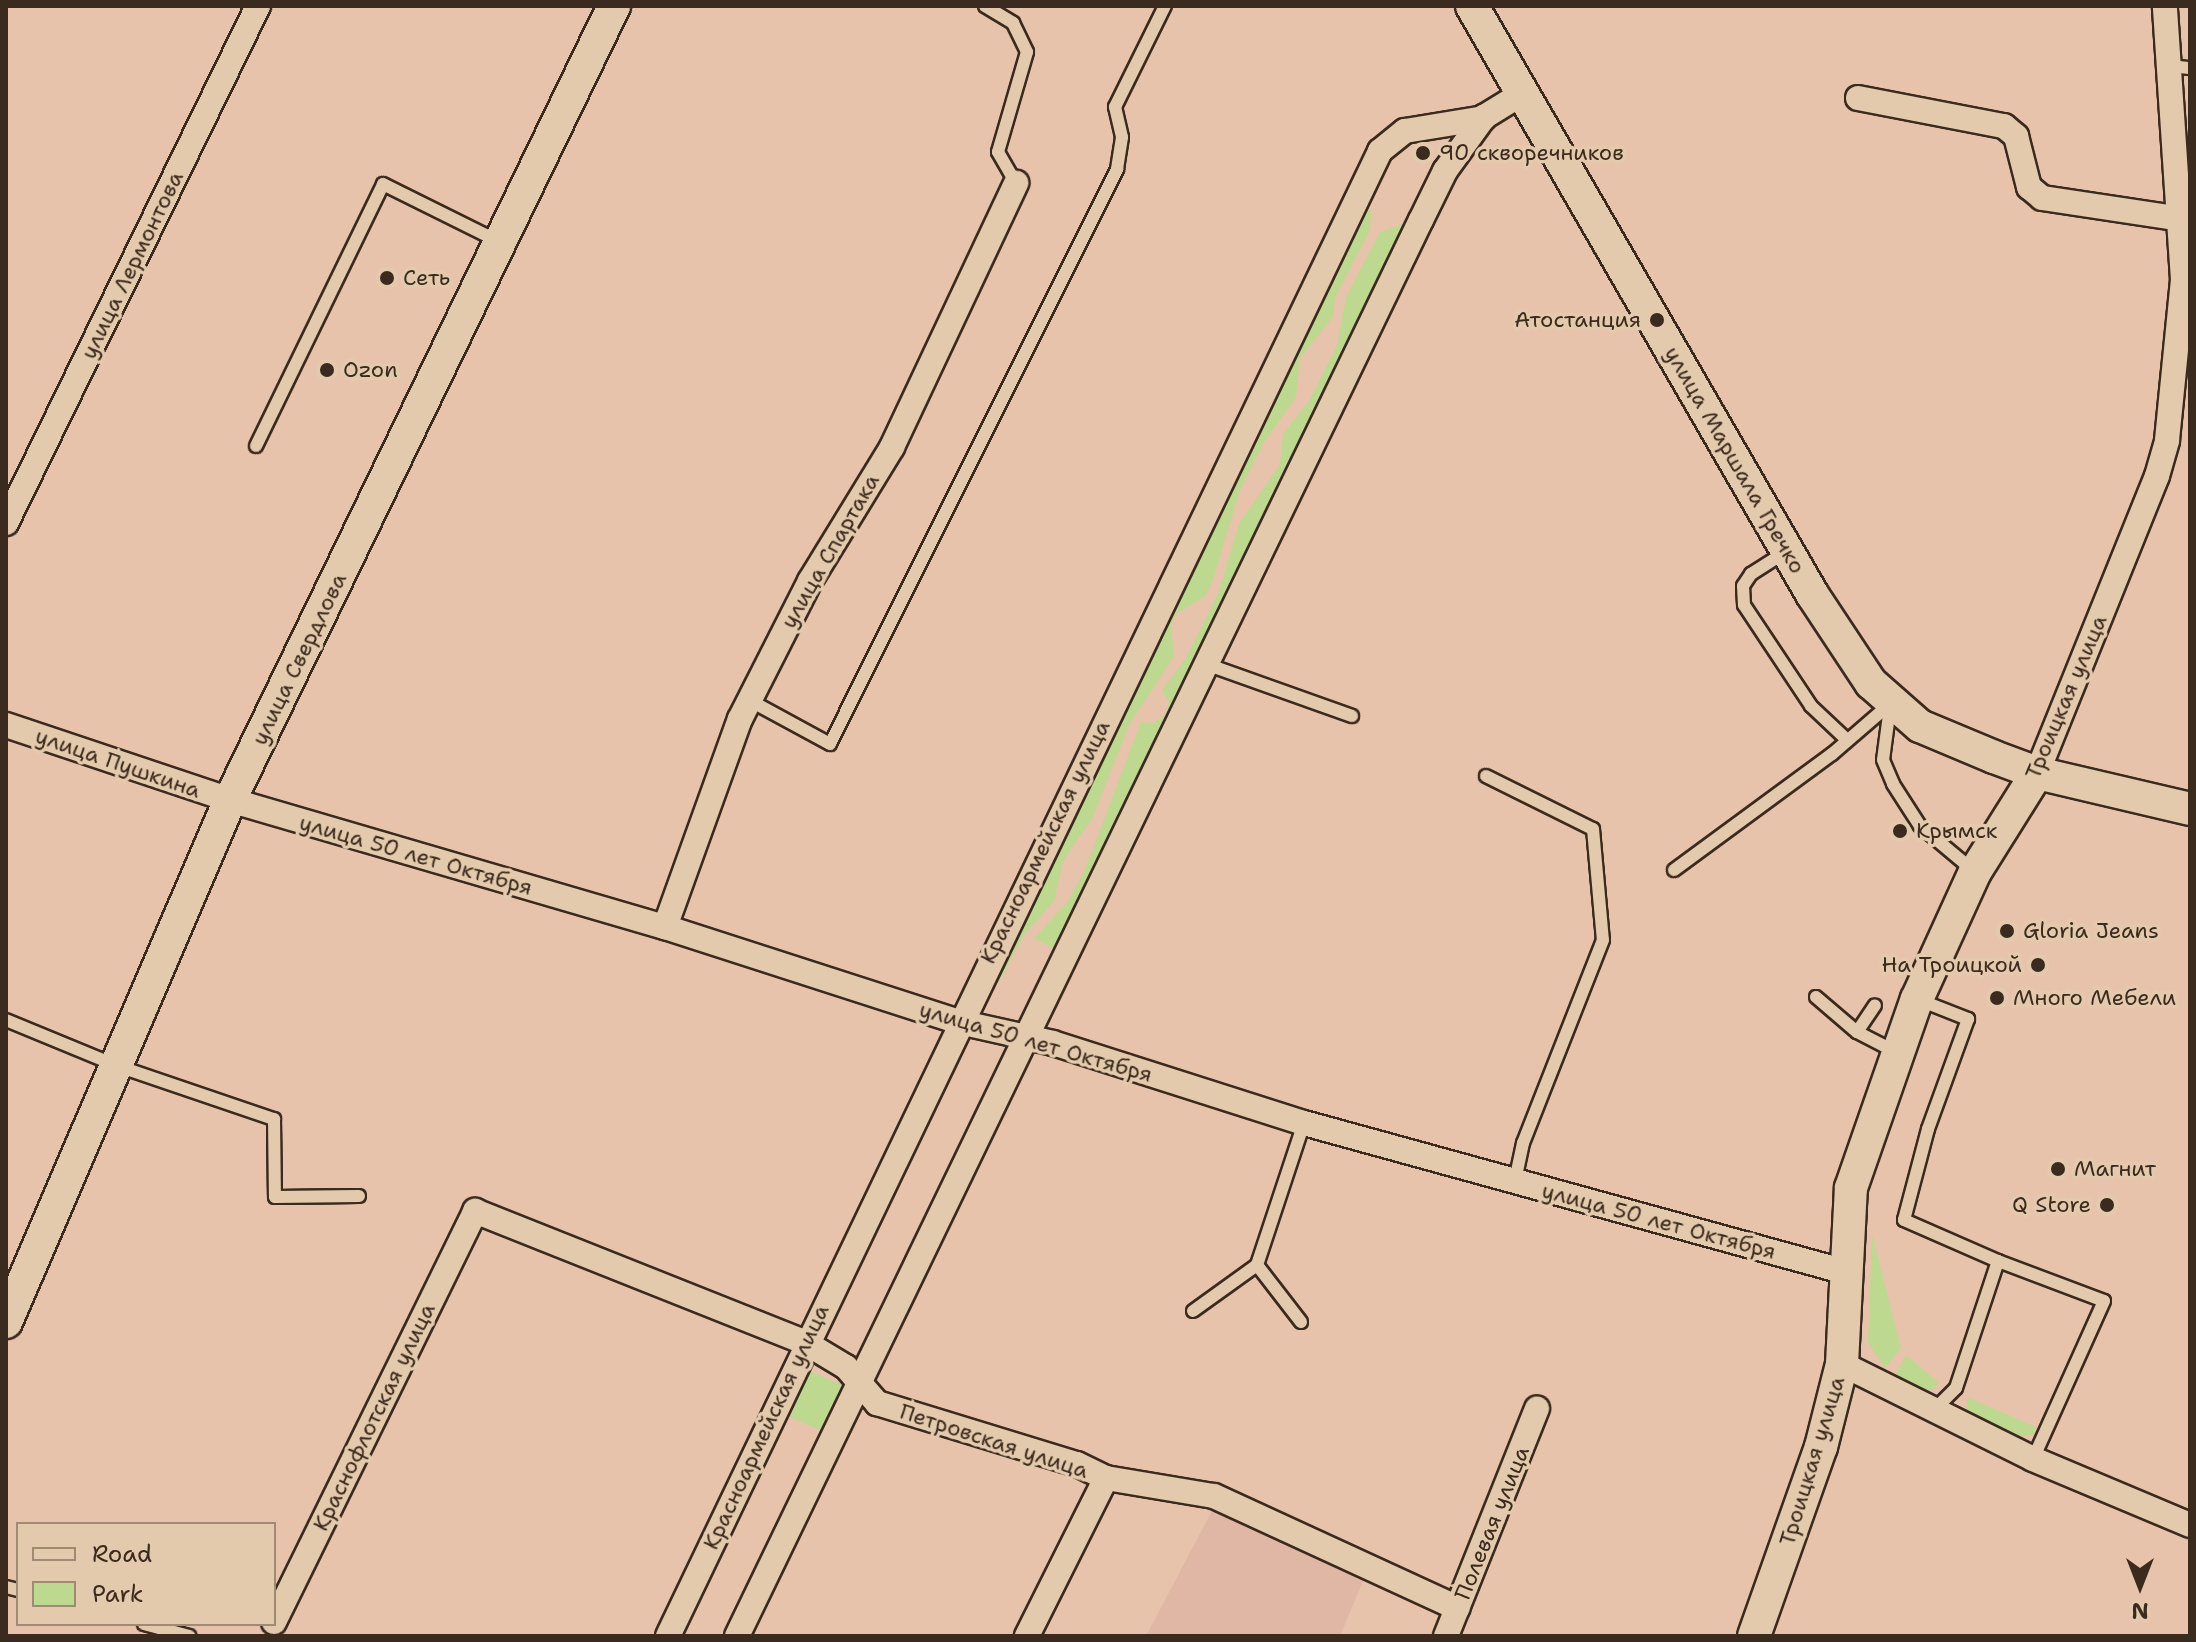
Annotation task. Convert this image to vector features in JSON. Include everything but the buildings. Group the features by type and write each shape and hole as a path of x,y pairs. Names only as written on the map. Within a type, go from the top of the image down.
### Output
{"main road":[{"name":"улица Свердлова","path":"6,1322 230,800 614,6"},
{"name":"улица Маршала Гречко","path":"1472,6 1828,620 1891,703 1920,726 2037,773 2108,786 2190,809"},
{"name":"Троицкая улица","path":"1754,1636 1821,1447 1842,1364 1851,1188 1917,999 1975,872 2037,773"}],"street":[{"name":"улица Лермонтова","path":"6,523 258,6"},
{"name":"Троицкая улица","path":"2037,773 2152,491 2167,440 2181,332 2182,219 2180,67 2165,6"},
{"name":"Красноармейская улица","path":"737,1636 1445,171 1484,118 1523,93"},
{"path":"1858,98 2004,126 2016,136 2029,187 2042,198 2182,219"},
{"name":"Красноармейская улица","path":"668,1636 959,1022 1380,151 1405,131 1484,118"},
{"name":"улица Спартака","path":"665,927 749,700 810,581 892,447 1016,183"},
{"name":"улица Пушкина","path":"6,725 230,800"},
{"name":"улица 50 лет Октября","path":"230,800 665,927 959,1022 1026,1037 1304,1123 1846,1272"},
{"name":"Петровская улица","path":"475,1211 806,1343 846,1367 877,1403 1077,1464 1106,1478 1027,1636"},
{"name":"Краснофлотская улица","path":"276,1617 475,1211"},
{"path":"1842,1364 2033,1459 2190,1525"},
{"name":"Полевая улица","path":"1446,1636 1537,1409"},
{"path":"1106,1478 1214,1496 1458,1608"}],"lane":[{"path":"985,6 1013,23 1027,52 998,152 1016,183"},
{"path":"749,700 830,744 1117,169 1122,137 1115,107 1165,6"},
{"path":"256,446 383,184 501,242"},
{"path":"1787,551 1751,574 1743,586 1744,605 1811,706 1846,739"},
{"path":"1206,664 1352,716"},
{"path":"1674,870 1891,703"},
{"path":"1891,703 1883,760 1893,784 1920,826 1975,872"},
{"path":"1486,776 1593,829 1603,940 1523,1143 1515,1181"},
{"path":"1816,997 1857,1032 1896,1052"},
{"path":"1917,999 1968,1019 1928,1129 1904,1220 1998,1261 2104,1301 2033,1459"},
{"path":"1857,1032 1875,1005"},
{"path":"6,1020 115,1065 274,1119 275,1197 359,1196"},
{"path":"1193,1311 1257,1265 1304,1123"},
{"path":"1933,1411 1956,1388 1998,1261"},
{"path":"1257,1265 1301,1322"},
{"path":"152,1626 189,1636"}],"shaded area":[{"path":"1212,1511 1365,1576 1340,1636 1146,1636"}],"green space":[{"path":"1365,205 1371,212 1370,230 1335,298 1333,317 1300,358 1296,397 1263,444 1240,490 1212,583 1204,597 1176,614 1171,626 1174,656 1129,725 1093,817 1063,861 1054,901 1024,935 998,984 989,986"},
{"path":"1405,223 1408,225 1059,951 1034,938 1066,904 1084,872 1141,722 1153,723 1165,715 1169,702 1162,690 1186,658 1218,594 1239,524 1280,464 1283,434 1309,401 1337,345 1346,297 1380,232"},
{"path":"1872,1234 1901,1348 1885,1368 1868,1343"},
{"path":"1906,1355 1939,1383 1933,1389 1919,1390 1894,1377"},
{"path":"810,1371 844,1386 823,1432 790,1417"},
{"path":"1968,1397 2035,1427 2035,1434 2013,1437 1972,1417 1966,1409"}],"place":[{"name":"90 скворечников","path":"1423,153"},
{"name":"Сеть","path":"387,278"},
{"name":"Атостанция","path":"1657,320"},
{"name":"Ozon","path":"327,370"},
{"name":"Крымск","path":"1900,831"},
{"name":"Gloria Jeans","path":"2007,931"},
{"name":"На Троицкой","path":"2038,965"},
{"name":"Много Мебели","path":"1997,998"},
{"name":"Магнит","path":"2058,1169"},
{"name":"Q Store","path":"2107,1205"}]}
